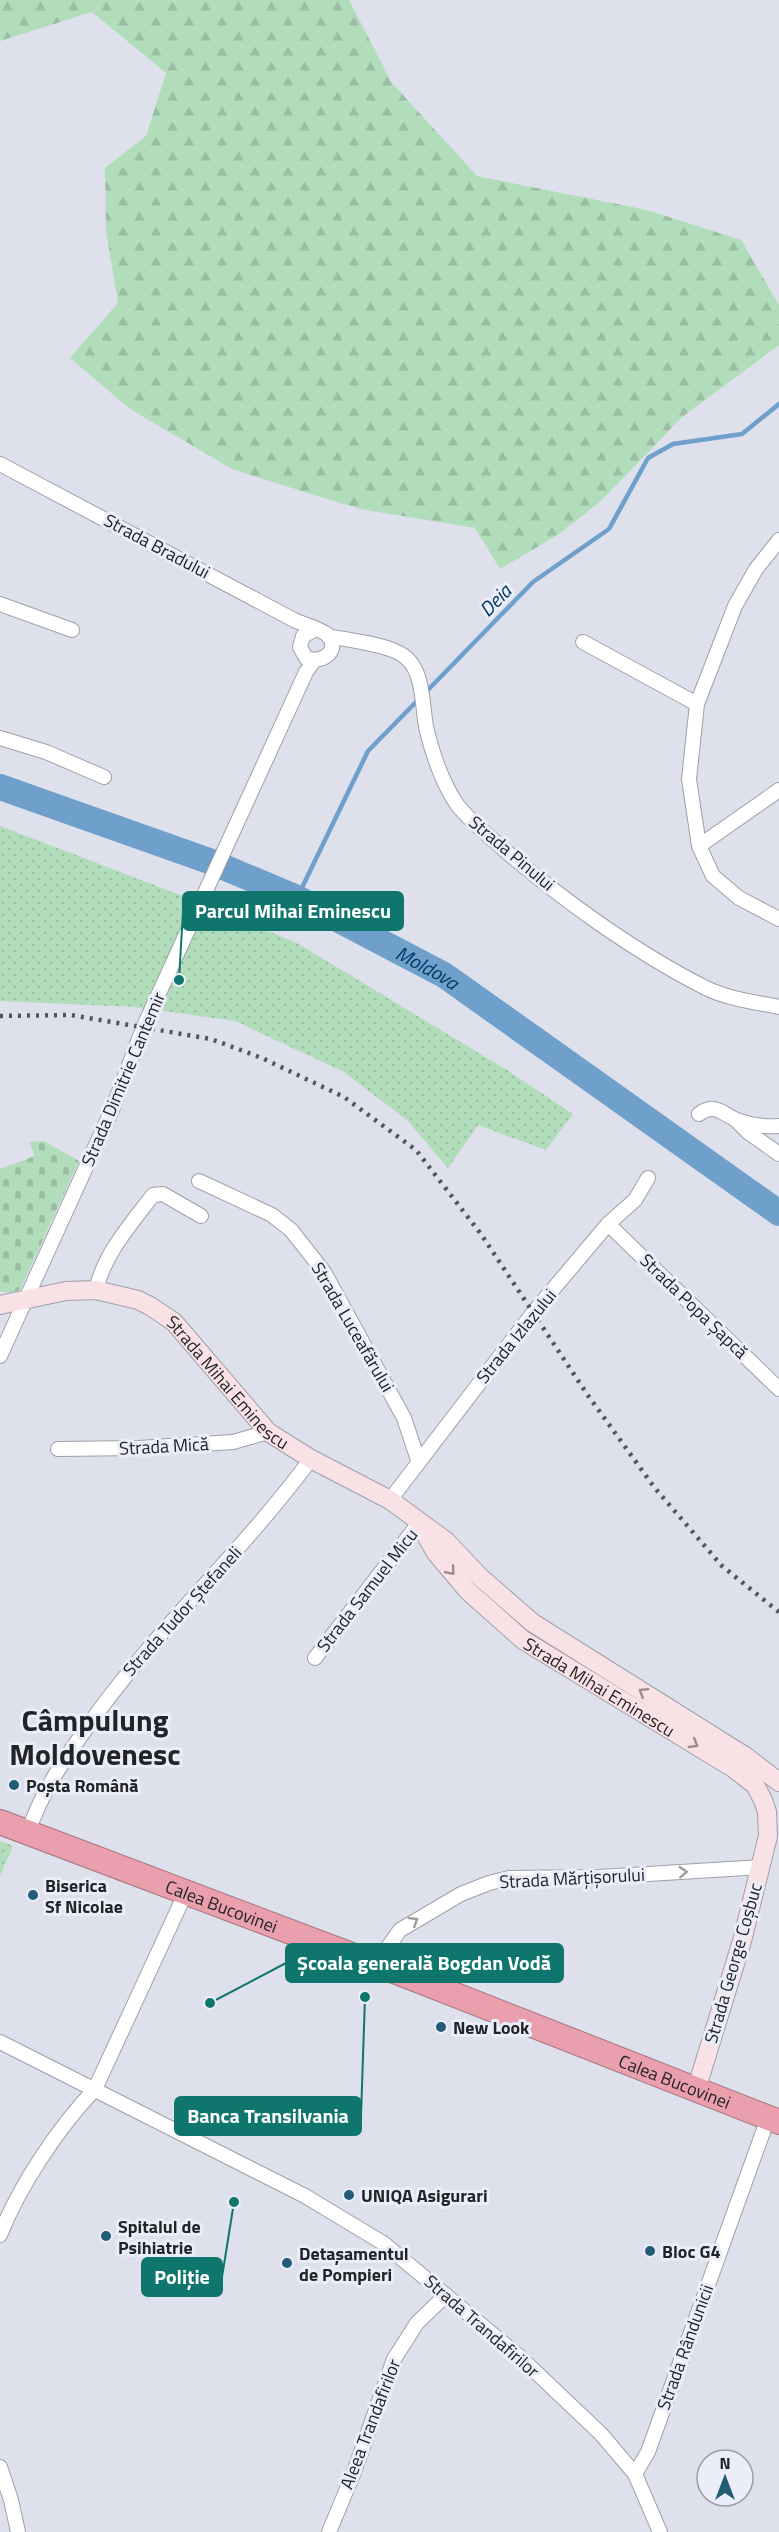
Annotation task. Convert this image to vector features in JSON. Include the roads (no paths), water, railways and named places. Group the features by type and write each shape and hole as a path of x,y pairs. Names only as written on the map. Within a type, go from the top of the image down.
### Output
{"highway":[{"name":"Calea Bucovinei","path":"0,1822 376,1964 774,2120"}],"street":[{"name":"Strada Bradului","path":"1,468 314,630"},
{"path":"779,540 756,569 735,606 697,704 689,779 699,846 713,876 739,898 779,919"},
{"path":"0,603 72,630"},
{"path":"314,630 322,631 328,636 331,643 326,658 309,663 301,651 301,639 306,633 314,630"},
{"name":"Strada Pinului","path":"328,636 390,649 402,654 414,669 439,768 456,803 513,857 586,913 706,988 737,999 779,1007"},
{"path":"583,642 697,704"},
{"name":"Strada Dimitrie Cantemir","path":"0,1356 112,1110 144,1026 309,663"},
{"path":"0,738 46,752 104,777"},
{"path":"699,846 779,790"},
{"path":"699,1114 708,1108 721,1110 779,1154"},
{"path":"736,1120 779,1126"},
{"name":"Strada Izlazului","path":"390,1500 418,1460 533,1313 608,1224 635,1200 648,1178"},
{"name":"Strada Luceafărului","path":"199,1181 272,1215 291,1230 324,1272 404,1418 418,1460"},
{"path":"96,1290 99,1277 116,1245 153,1195 163,1194 201,1216"},
{"name":"Strada Popa Șapcă","path":"608,1224 779,1389"},
{"name":"Strada Mihai Eminescu","path":"0,1305 66,1291 96,1290 138,1300 174,1322 268,1432 311,1459 390,1500 446,1541 480,1576 532,1623 745,1756 779,1782"},
{"name":"Strada Mică","path":"58,1449 139,1448 233,1442 268,1432"},
{"name":"Strada Tudor Ștefaneli","path":"28,1832 54,1774 118,1683 248,1538 311,1459"},
{"name":"Strada Mihai Eminescu","path":"419,1522 435,1553 468,1591 523,1640 745,1776 755,1785 763,1800 773,1836"},
{"name":"Strada Samuel Micu","path":"315,1658 419,1522"},
{"name":"Strada George Coșbuc","path":"696,2090 773,1836"},
{"name":"Strada Mărțișorului","path":"376,1964 400,1930 461,1894 489,1883 510,1878 599,1877 762,1867"},
{"path":"2,2227 34,2171 78,2106 95,2088 186,1892"},
{"name":"Strada Trandafirilor","path":"0,2042 95,2088 333,2211 383,2243 521,2358 585,2418 635,2474 660,2532"},
{"name":"Strada Rândunicii","path":"635,2474 648,2452 774,2120"},
{"name":"Aleea Trandafirilor","path":"329,2532 354,2472 394,2359 417,2323 446,2295"},
{"path":"0,2467 12,2500 18,2532"}],"waterway":[{"name":"Deia","path":"425,693 533,582 609,529 648,458 673,444 742,434 779,404"},
{"name":"Deia","path":"297,898 368,751 419,699"},
{"name":"Moldova","path":"0,787 209,861 297,898 444,975 779,1213"}],"railway":[{"path":"0,1016 71,1015 211,1039 262,1058 344,1097 416,1150 481,1234 587,1394 654,1487 722,1566 779,1612"}],"place":[{"name":"Parcul Mihai Eminescu","path":"179,980"},
{"name":"Poșta Română","path":"14,1785"},
{"name":"Biserica Sf Nicolae","path":"33,1895"},
{"name":"Banca Transilvania","path":"365,1997"},
{"name":"Școala generală Bogdan Vodă","path":"210,2003"},
{"name":"New Look","path":"441,2027"},
{"name":"UNIQA Asigurari","path":"349,2195"},
{"name":"Poliție","path":"234,2202"},
{"name":"Spitalul de Psihiatrie","path":"106,2236"},
{"name":"Bloc G4","path":"650,2251"},
{"name":"Detașamentul de Pompieri","path":"287,2263"}],"district":[{"name":"Câmpulung Moldovenesc","path":"95,1737"}]}
